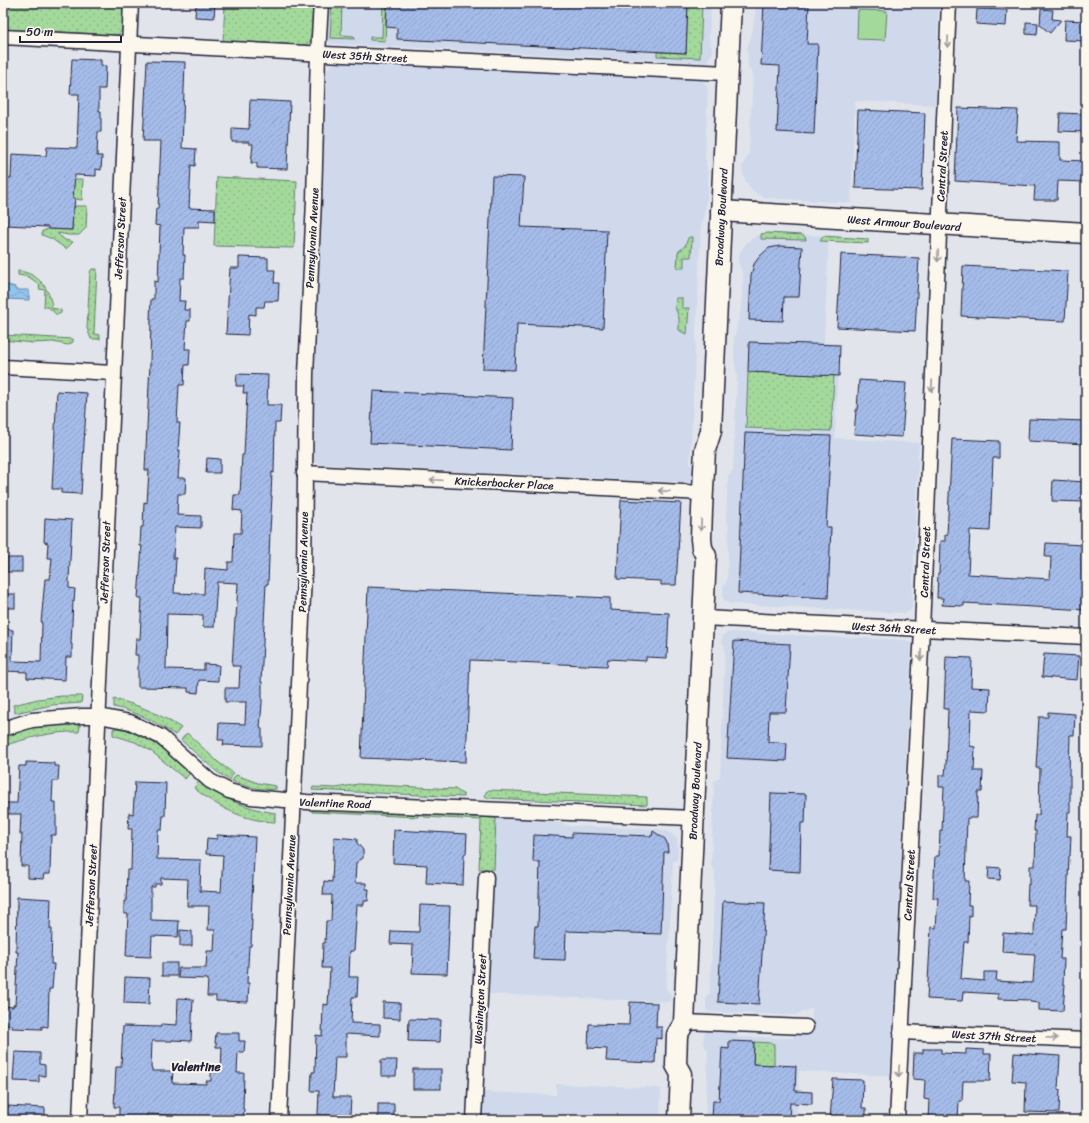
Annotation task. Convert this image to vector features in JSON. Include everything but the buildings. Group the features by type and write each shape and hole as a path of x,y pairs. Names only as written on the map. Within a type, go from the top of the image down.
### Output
{"main road":[{"name":"Broadway Boulevard","path":"706,556 700,539 705,450 711,431 730,3"},
{"name":"West Armour Boulevard","path":"721,211 1086,233"},
{"name":"Broadway Boulevard","path":"679,1120 681,1074 676,1065 677,1035 684,1024 706,556 714,539 718,451 716,441 711,431"}],"street":[{"name":"Jefferson Street","path":"80,1120 131,3"},
{"name":"Pennsylvania Avenue","path":"279,1120 304,575 306,375 321,3"},
{"name":"Central Street","path":"897,1120 922,629 949,3"},
{"name":"West 35th Street","path":"3,37 318,54 727,73"},
{"path":"3,367 113,373"},
{"name":"Knickerbocker Place","path":"304,473 703,493"},
{"name":"West 36th Street","path":"703,618 1086,637"},
{"name":"Valentine Road","path":"3,729 32,720 82,716 99,716 130,722 161,737 210,780 229,791 251,797 293,801 693,818"},
{"name":"Washington Street","path":"474,1120 486,877"},
{"path":"684,1024 806,1027"},
{"name":"West 37th Street","path":"901,1032 1086,1040"}],"shaded area":[{"path":"326,3 711,3 709,37 713,52 707,61 703,62 335,44 325,40"},
{"path":"755,3 939,3 935,105 855,101 851,203 766,198 752,190 746,182 742,167 749,153 753,73 748,68 747,48 752,33"},
{"path":"341,62 699,80 705,83 708,88 705,156 708,173 708,189 701,227 690,464 693,470 693,477 690,482 319,464 315,462 311,451 326,74 327,70 333,63"},
{"path":"768,233 829,236 824,343 839,344 835,438 919,443 912,607 910,611 905,613 732,604 726,602 723,598 723,587 727,581 729,527 726,519 728,476 733,470 737,375 734,358 734,339 741,308 743,274 738,258 747,242 758,235"},
{"path":"726,633 906,640 910,643 911,650 890,1076 799,1071 797,1120 705,1120 708,1051 703,1041 704,1034 708,1030 737,1031 737,1037 793,1038 796,1032 812,1033 812,1008 796,1015 710,1012 706,1009 706,997 710,993 715,871 711,866 714,782 720,777 725,647 721,641"},
{"path":"496,818 561,823 569,826 657,829 664,830 672,834 677,839 677,859 673,862 666,989 671,994 670,1002 487,994"},
{"path":"556,1084 661,1088 660,1120 480,1120 482,1092 556,1095"}],"green space":[{"path":"3,3 123,3 122,30 118,35 3,29"},
{"path":"225,3 313,3 311,40 306,45 223,41"},
{"path":"332,3 342,3 341,35 354,36 355,39 330,38"},
{"path":"383,3 387,3 385,41 370,40 370,37 382,37"},
{"path":"688,3 702,3 700,58 657,56 657,52 686,53"},
{"path":"858,10 887,11 885,40 857,39"},
{"path":"217,177 297,181 294,248 214,246"},
{"path":"74,179 83,179 82,200 73,198"},
{"path":"75,206 87,206 86,228 79,235 58,233 65,240 73,242 66,249 52,239 42,235 42,231 45,231 46,229 72,230 73,208 75,208"},
{"path":"761,234 802,235 806,240 761,239"},
{"path":"823,236 868,239 868,243 820,241"},
{"path":"692,237 691,257 684,257 684,268 677,268 678,252 685,246 688,238"},
{"path":"92,269 97,269 94,333 100,335 100,339 91,339 87,328 90,272"},
{"path":"18,271 32,275 42,283 49,294 52,308 61,310 61,313 57,315 48,307 44,307 45,290 39,289 40,285 29,277 18,275"},
{"path":"676,298 682,298 682,308 689,308 687,334 679,330 679,318 675,307"},
{"path":"3,335 73,339 73,342 68,345 53,342 33,343 3,340"},
{"path":"748,372 834,375 831,431 746,428"},
{"path":"62,696 82,696 81,703 52,705 15,713 13,705 38,699"},
{"path":"114,699 149,710 181,728 175,735 146,718 114,707"},
{"path":"76,723 80,725 79,732 41,736 3,746 4,737 21,730 48,725"},
{"path":"117,728 138,734 156,744 190,773 185,779 151,751 135,742 113,735 113,729"},
{"path":"187,733 218,762 233,773 229,780 216,771 181,740"},
{"path":"236,775 258,783 276,786 276,789 254,788 232,781"},
{"path":"199,781 217,793 235,802 275,813 275,822 252,819 222,807 194,788"},
{"path":"358,784 455,789 464,795 464,797 312,790 313,787 336,788"},
{"path":"489,790 647,797 647,805 488,798 485,796 486,792"},
{"path":"312,808 418,814 418,817 312,812"},
{"path":"424,814 496,818 494,869 479,869 481,820 424,817"},
{"path":"754,1042 774,1044 774,1065 753,1064"}],"water":[{"path":"8,285 15,287 15,290 29,290 29,300 5,299 5,286"}],"district":[{"name":"Valentine","path":"196,1067"}]}
